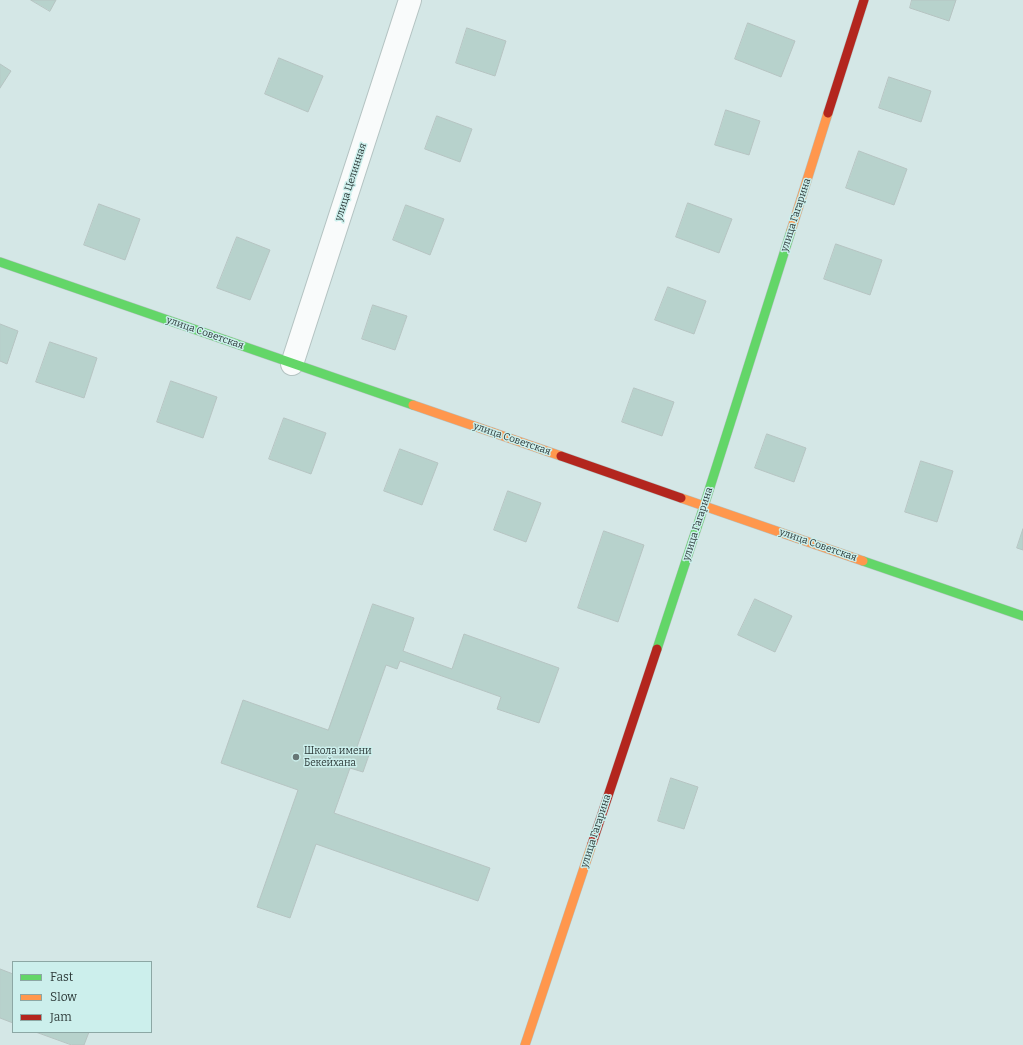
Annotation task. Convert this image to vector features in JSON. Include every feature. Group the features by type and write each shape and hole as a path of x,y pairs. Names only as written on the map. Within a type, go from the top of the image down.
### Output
{"street":[{"name":"улица Целинная","path":"292,364 410,0"},
{"name":"улица Гагарина","path":"524,1045 704,506 864,0"},
{"name":"улица Советская","path":"0,262 1023,616"}],"building":[{"path":"31,0 56,0 50,11"},
{"path":"912,0 956,0 949,21 910,8"},
{"path":"748,23 795,41 781,77 735,59"},
{"path":"467,28 506,41 495,76 456,63"},
{"path":"279,58 323,76 308,112 265,94"},
{"path":"0,64 11,71 0,88"},
{"path":"889,77 931,91 921,122 879,108"},
{"path":"726,110 760,121 749,155 715,145"},
{"path":"437,116 472,129 460,162 425,149"},
{"path":"859,151 907,169 894,205 846,188"},
{"path":"688,203 732,219 719,253 676,237"},
{"path":"99,204 140,219 125,260 84,245"},
{"path":"406,205 444,219 430,255 393,240"},
{"path":"237,237 270,250 250,300 217,288"},
{"path":"836,244 882,260 870,295 824,279"},
{"path":"668,287 706,301 694,334 655,320"},
{"path":"373,305 407,316 395,350 362,339"},
{"path":"0,324 18,331 7,364 0,361"},
{"path":"50,342 97,358 84,398 36,382"},
{"path":"171,381 217,397 203,438 157,422"},
{"path":"634,388 674,402 662,436 622,422"},
{"path":"284,418 326,433 311,474 269,459"},
{"path":"767,434 806,448 794,482 755,468"},
{"path":"400,449 438,463 422,505 384,491"},
{"path":"921,461 953,471 937,522 905,512"},
{"path":"508,491 541,503 526,542 494,530"},
{"path":"1023,529 1023,550 1017,548"},
{"path":"604,531 644,545 618,622 578,608"},
{"path":"755,599 792,616 775,652 738,635"},
{"name":"Школа имени Бекейхана","path":"373,604 414,618 403,651 452,669 464,634 559,668 539,723 497,709 501,697 400,661 397,669 386,665 357,747 370,752 363,772 350,768 334,813 490,868 478,901 316,844 290,918 257,907 298,790 221,763 243,700 328,730"},
{"path":"671,778 698,787 684,829 658,821"},
{"path":"0,969 12,974 12,1023 0,1018"},
{"path":"39,1033 89,1033 84,1045 72,1045"}],"traffic: fast":[{"path":"657,649 791,231"},
{"path":"0,262 413,405"},
{"path":"863,561 1023,616"}],"traffic: slow":[{"path":"791,231 828,113"},
{"path":"413,405 561,456"},
{"path":"681,498 863,561"},
{"path":"525,1045 592,844"}],"traffic: jam":[{"path":"828,113 864,0"},
{"path":"561,456 681,498"},
{"path":"592,844 657,649"}],"place":[{"name":"Школа имени Бекейхана","path":"296,757"}]}
